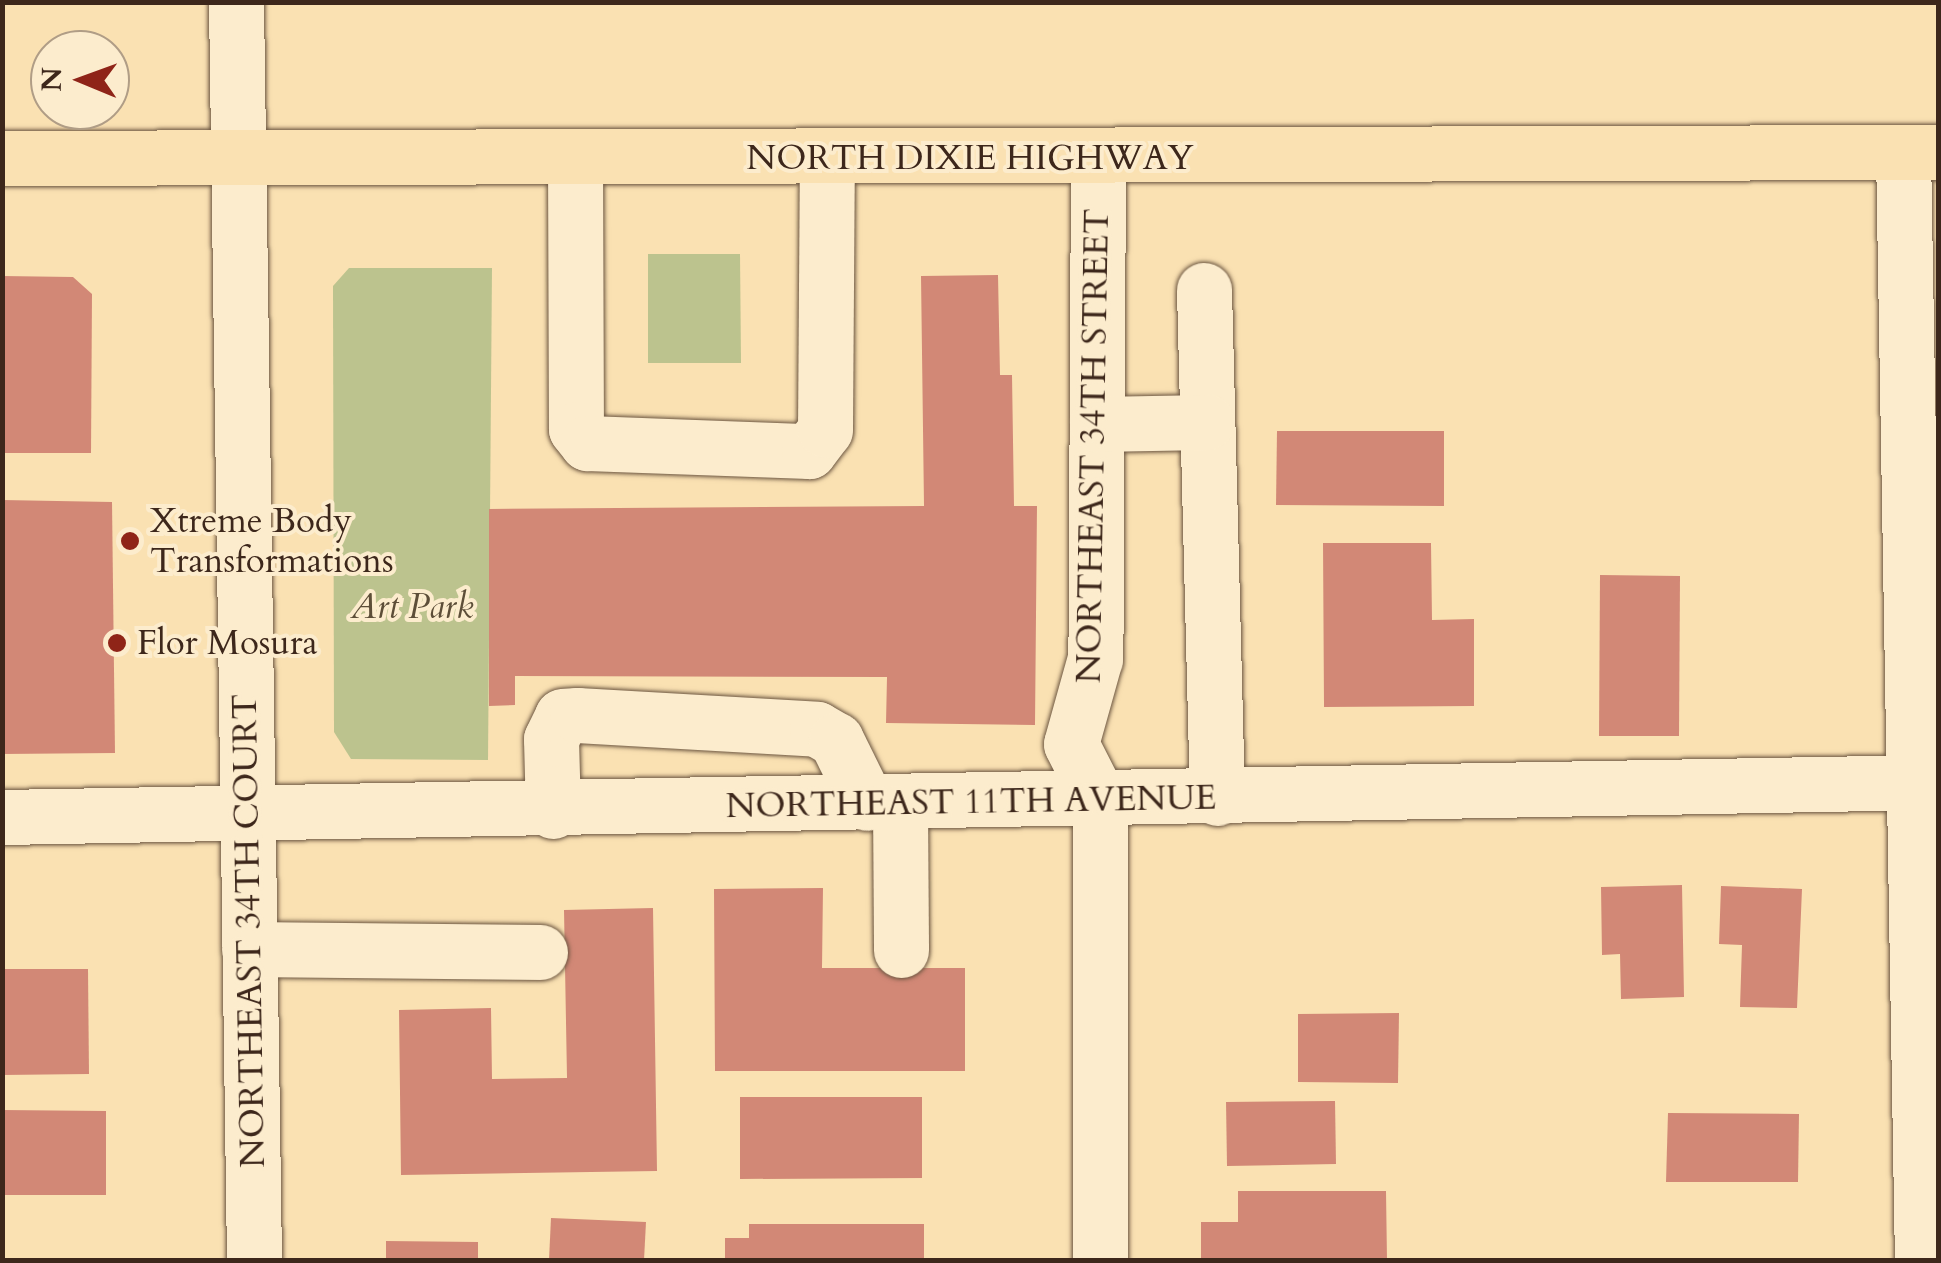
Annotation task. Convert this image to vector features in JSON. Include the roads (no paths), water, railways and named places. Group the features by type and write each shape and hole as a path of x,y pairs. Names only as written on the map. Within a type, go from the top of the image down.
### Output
{"main road":[{"name":"NORTH DIXIE HIGHWAY","path":"2,158 236,154 1098,160 1921,152"}],"street":[{"name":"NORTHEAST 34TH COURT","path":"236,2 254,1260"},
{"path":"1921,152 1929,782 1922,1260"},
{"path":"576,156 576,429 587,444 809,452 825,430 827,158"},
{"name":"NORTHEAST 34TH STREET","path":"1098,160 1092,690 1072,744 1100,801 1100,1260"},
{"path":"1204,290 1217,798"},
{"path":"1097,424 1207,422"},
{"path":"553,811 551,739 562,716 817,729 836,740 883,803 900,950"},
{"name":"NORTHEAST 11TH AVENUE","path":"2,817 246,819 1929,782"},
{"path":"249,949 540,952"}],"place":[{"name":"Xtreme Body Transformations","path":"130,541"},
{"name":"Flor Mosura","path":"117,643"}],"park label":[{"name":"Art Park","path":"412,607"}]}
